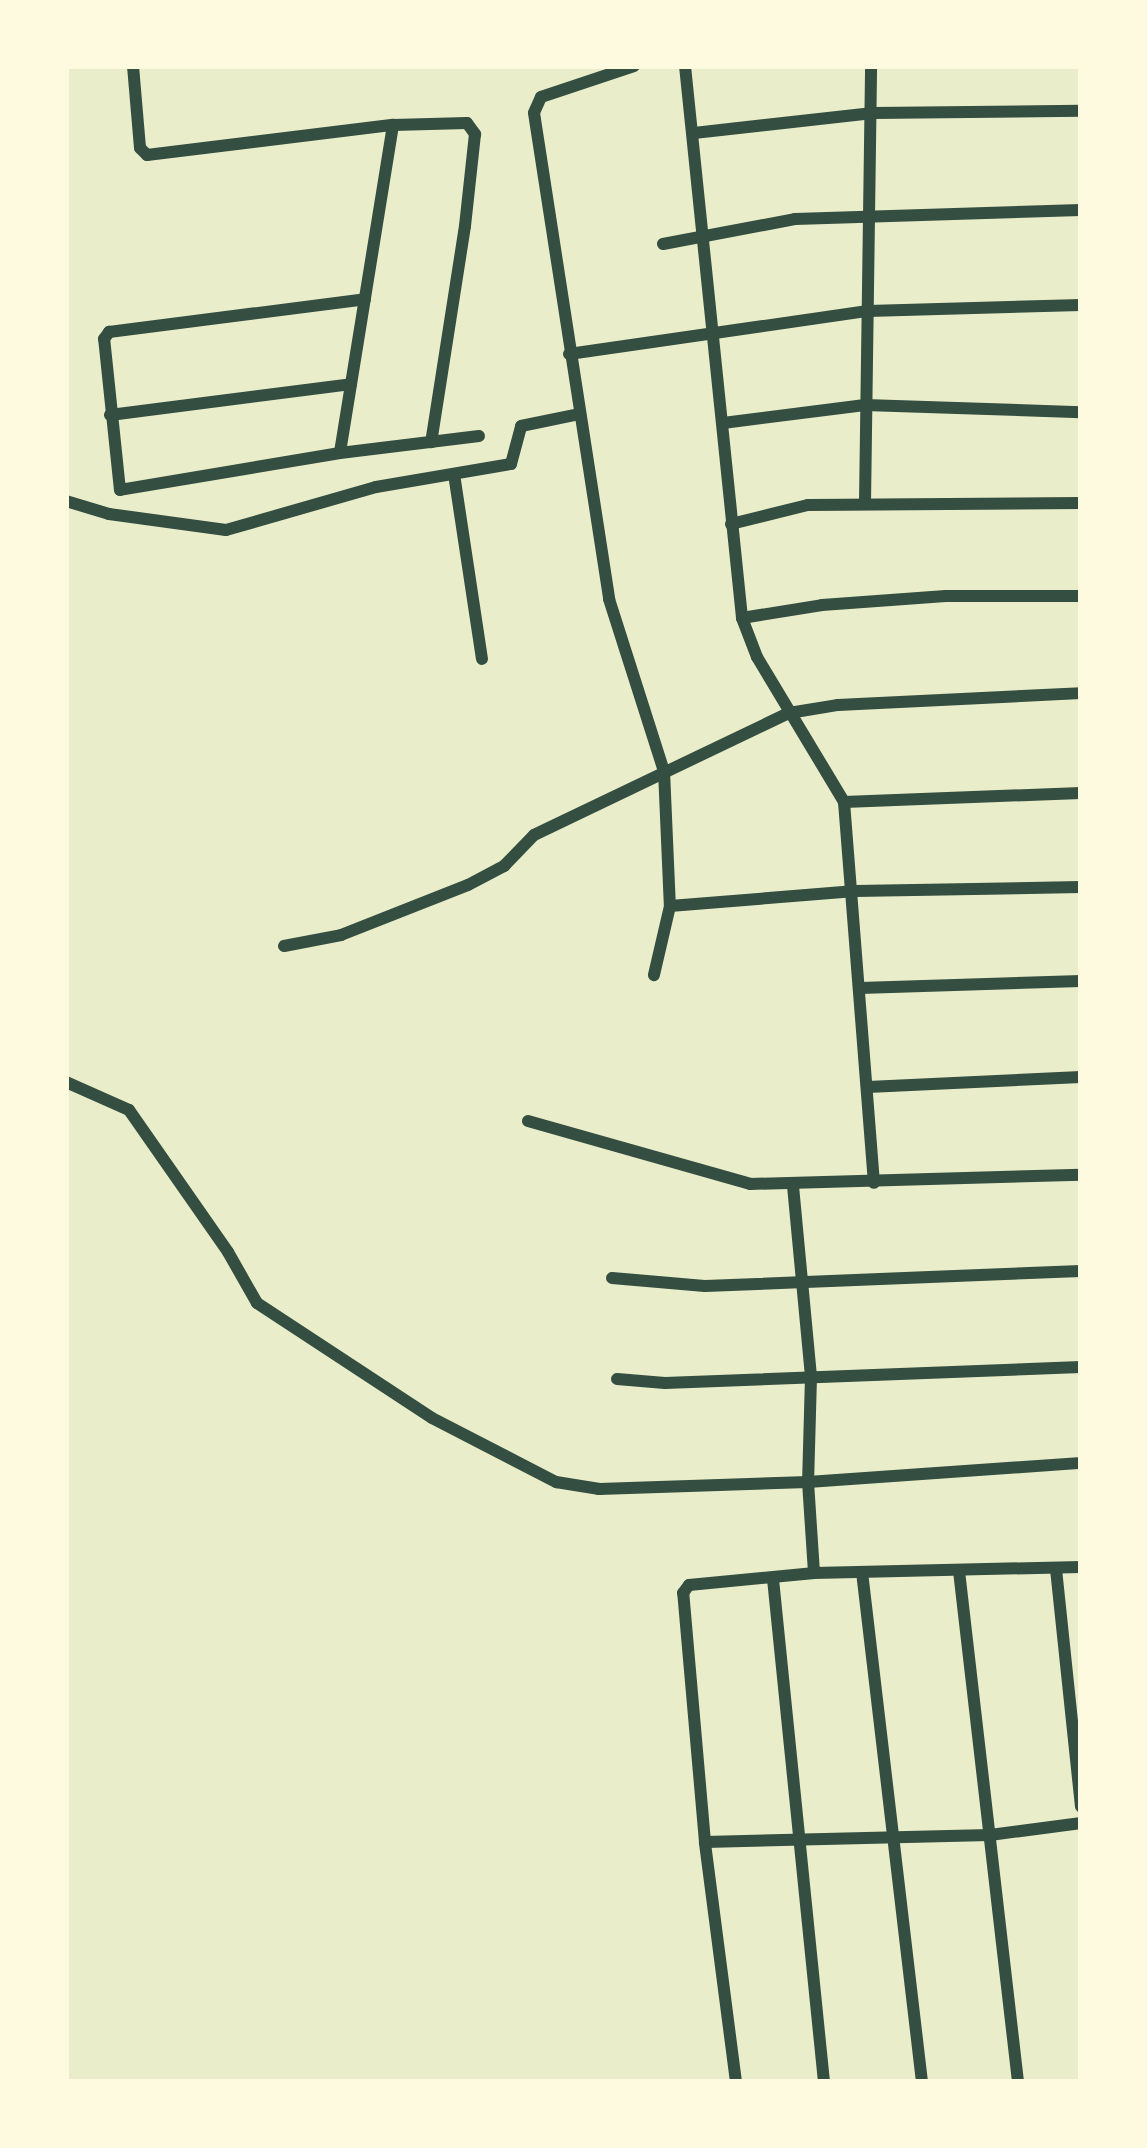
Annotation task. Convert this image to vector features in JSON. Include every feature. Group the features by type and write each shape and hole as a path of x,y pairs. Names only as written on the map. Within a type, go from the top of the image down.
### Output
{"street":[{"path":"133,66 142,153 459,121 475,134 430,442"},
{"path":"634,66 541,97 534,113 609,598 664,772 670,906 654,976"},
{"path":"685,66 742,618 789,713 844,802 855,891 874,1184"},
{"path":"865,503 871,66"},
{"path":"694,134 873,113 1081,111"},
{"path":"340,453 393,125"},
{"path":"663,244 871,213 1081,210"},
{"path":"365,299 109,332 104,350 116,482 128,491 340,453 478,436"},
{"path":"569,354 868,311 1081,305"},
{"path":"110,415 351,383"},
{"path":"723,424 865,405 1081,412"},
{"path":"66,501 109,514 226,530 376,487 511,464 520,426 579,413"},
{"path":"454,474 482,659"},
{"path":"731,524 808,506 1081,503"},
{"path":"742,618 821,605 946,596 1081,596"},
{"path":"284,946 341,934 468,885 504,866 534,836 789,713 838,705 1081,693"},
{"path":"844,802 1081,793"},
{"path":"670,906 855,891 1081,887"},
{"path":"860,988 1081,981"},
{"path":"868,1087 1081,1077"},
{"path":"66,1082 129,1110 228,1252 257,1303 432,1418 556,1481 599,1489 808,1482 1081,1463"},
{"path":"528,1121 703,1174 793,1186 1081,1174"},
{"path":"793,1186 811,1378 808,1482 814,1573"},
{"path":"612,1278 705,1286 1081,1271"},
{"path":"617,1378 665,1383 1081,1367"},
{"path":"736,2082 681,1607 689,1585 814,1573 1081,1567"},
{"path":"1056,1569 1081,1807"},
{"path":"959,1571 1018,2082"},
{"path":"862,1572 897,1837 922,2082"},
{"path":"773,1579 824,2082"},
{"path":"706,1842 990,1835 1081,1823"}]}
